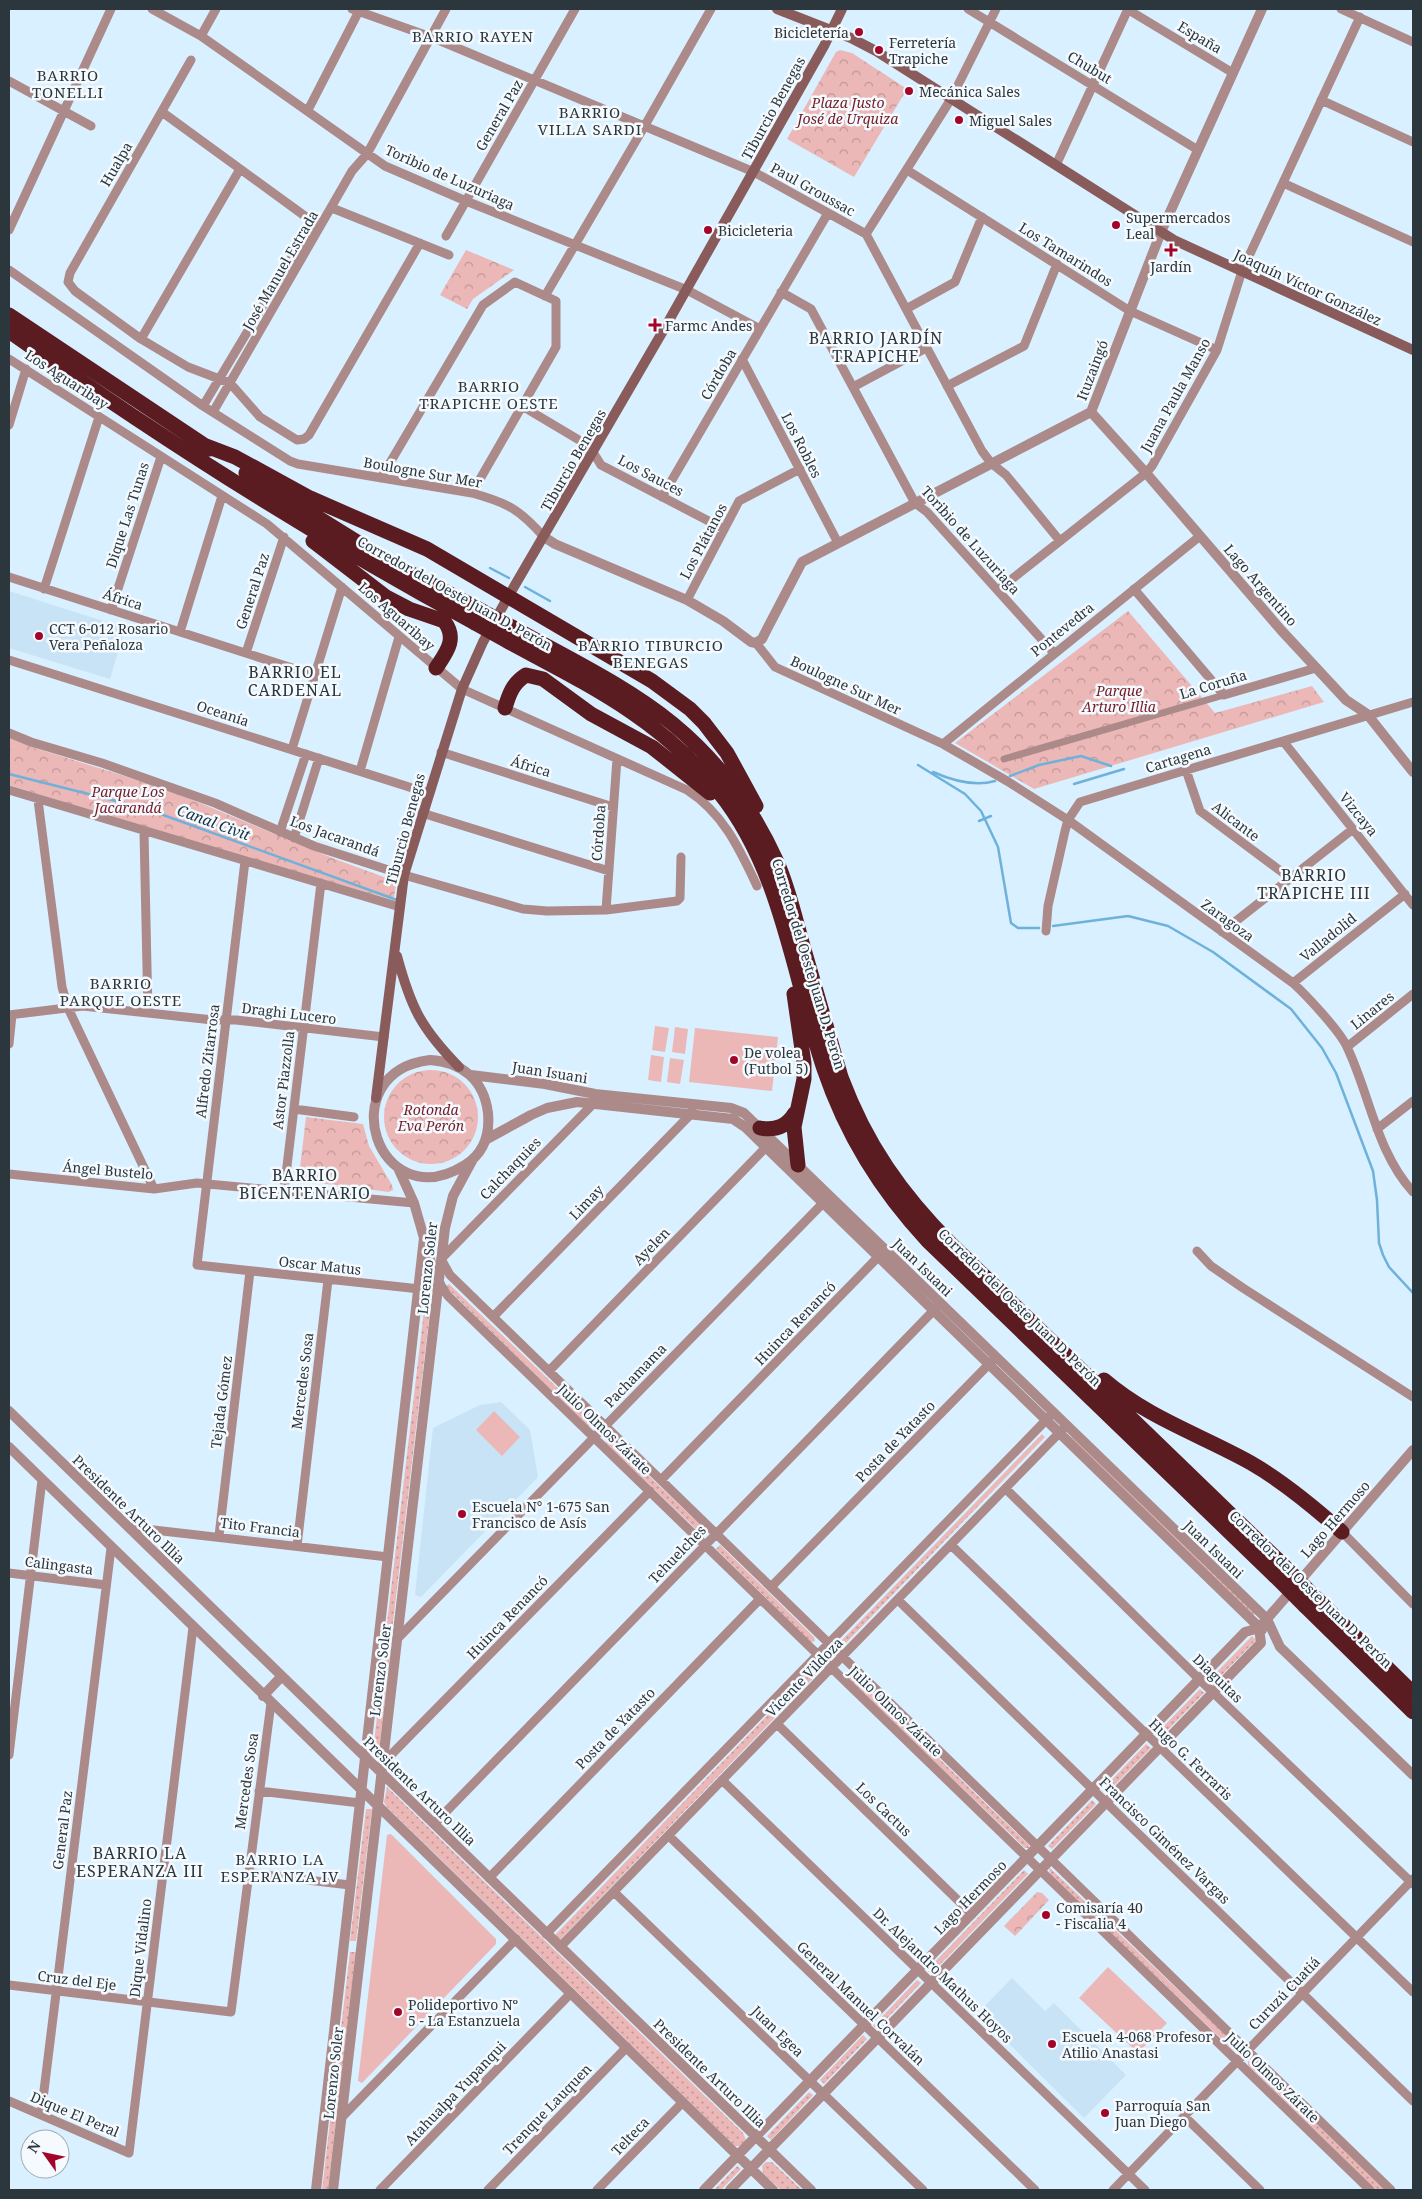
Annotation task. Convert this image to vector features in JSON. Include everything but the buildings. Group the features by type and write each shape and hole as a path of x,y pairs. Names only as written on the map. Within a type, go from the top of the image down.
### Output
{"highway":[{"name":"Corredor del Oeste Juan D. Perón","path":"9,315 201,444 336,530 479,617"},
{"name":"Corredor del Oeste Juan D. Perón","path":"9,331 107,399 328,541 512,635 614,684 652,708 689,738 735,789 748,808 777,863 770,884"},
{"path":"201,444 235,457 310,498 427,549 652,681 682,703 704,723 727,753 755,802 777,863"},
{"path":"250,492 370,586 409,609 444,621 452,635 451,643 436,668"},
{"name":"Corredor del Oeste Juan D. Perón","path":"512,635 629,709 657,729 702,772 719,792 745,829 788,919 849,1100 878,1156 904,1194 926,1219 1309,1601 1413,1712"},
{"path":"504,708 509,694 517,681 526,675 543,678 591,714 652,747 701,784 745,829"},
{"name":"Corredor del Oeste Juan D. Perón","path":"788,919 788,945 824,1069 838,1107 855,1142 892,1200 906,1218 949,1262 1279,1571"},
{"path":"788,945 798,1030 804,1063 804,1079 794,1127 798,1165"},
{"path":"760,1128 774,1129 783,1126 791,1119 798,1107"},
{"path":"1039,1330 1074,1354 1111,1386 1139,1406 1268,1473 1287,1486 1342,1532"},
{"name":"Corredor del Oeste Juan D. Perón","path":"1309,1601 1413,1693"}],"main road":[{"name":"Joaquín Víctor González","path":"778,9 831,30 876,51 1161,232 1413,350"},
{"name":"Tiburcio Benegas","path":"376,1098 404,875 462,689 479,651 508,596 594,452 687,290 754,172 842,9"},
{"name":"Tiburcio Benegas","path":"395,950 412,1005 422,1024 440,1048 459,1067"}],"street":[{"path":"9,230 111,9"},
{"name":"Toribio de Luzuriaga","path":"152,9 201,36 385,166 575,246 687,290 760,329"},
{"path":"201,36 216,9"},
{"path":"367,154 446,9"},
{"name":"General Paz","path":"446,236 575,9"},
{"path":"545,296 711,9"},
{"name":"Chubut","path":"968,9 1198,150"},
{"path":"996,9 951,99 866,234 982,451 991,463 1006,475 1060,540"},
{"path":"1056,165 1128,9"},
{"name":"España","path":"1128,9 1232,73"},
{"name":"Ituzaingó","path":"756,643 764,634 802,562 1091,412 1161,232 1262,9"},
{"path":"1341,9 1413,42"},
{"path":"308,110 356,10"},
{"name":"Paul Groussac","path":"356,10 431,37 754,172 866,234"},
{"name":"Juana Paula Manso","path":"998,590 1146,473 1217,350 1242,271 1360,17"},
{"name":"Hualpa","path":"142,339 75,291 68,282 70,273 191,60"},
{"path":"9,82 91,126"},
{"path":"1322,100 1413,142"},
{"path":"162,112 313,222 324,223"},
{"name":"José Manuel Estrada","path":"213,412 324,223 352,171 367,154"},
{"path":"240,169 142,339 188,366 220,378 230,384 260,417 297,440 304,439 309,435 420,243"},
{"name":"Los Tamarindos","path":"906,170 1130,311 1217,350"},
{"path":"1283,183 1413,242"},
{"path":"332,208 449,255"},
{"name":"Córdoba","path":"662,496 828,213"},
{"path":"906,309 955,282 982,217"},
{"name":"José Manuel Estrada","path":"204,406 313,222"},
{"path":"947,386 1024,346 1056,264"},
{"name":"Boulogne Sur Mer","path":"9,270 204,406 298,464 472,493 500,502 518,510 544,537 555,544 687,600 723,621 751,642 756,643 775,667 943,744"},
{"path":"382,478 484,305 515,282 556,301 556,347 472,493"},
{"name":"Toribio de Luzuriaga","path":"782,292 811,309 915,503 927,512 1054,653"},
{"path":"853,387 926,348"},
{"name":"Los Aguaribay","path":"9,359 284,537 462,689 687,790 712,808 770,884"},
{"name":"Los Robles","path":"742,359 838,543"},
{"path":"9,425 26,369"},
{"name":"Los Sauces","path":"522,406 584,442 594,452 601,465 724,529"},
{"name":"Lago Argentino","path":"1091,412 1146,473 1280,630 1346,700 1367,714 1413,772"},
{"path":"44,589 99,416"},
{"name":"Dique Las Tunas","path":"111,610 161,457"},
{"name":"Los Plátanos","path":"687,600 739,501 800,469"},
{"path":"180,632 222,496"},
{"name":"Pontevedra","path":"943,744 1200,536"},
{"name":"General Paz","path":"246,654 284,537"},
{"name":"África","path":"9,577 314,675"},
{"path":"292,749 342,587"},
{"path":"1134,589 1224,695"},
{"path":"360,771 399,636"},
{"name":"Oceanía","path":"9,660 428,793"},
{"name":"La Coruña","path":"1004,759 1316,668"},
{"name":"Cartagena","path":"1046,931 1048,906 1068,820 1080,802 1367,714 1413,702"},
{"name":"Los Jacarandá","path":"9,733 31,742 102,763 215,803 294,838 404,875 523,909 547,911 606,910 676,901 680,898 681,857"},
{"name":"Vizcaya","path":"1283,741 1413,904"},
{"name":"Zaragoza","path":"943,744 1007,781 1068,820 1293,983 1348,1047 1377,1129 1392,1160 1413,1192"},
{"name":"África","path":"441,752 613,806"},
{"path":"280,832 306,754"},
{"path":"294,838 319,758"},
{"name":"Córdoba","path":"606,910 617,759"},
{"name":"Alicante","path":"1186,770 1200,811 1290,878"},
{"path":"9,790 144,832 400,907"},
{"path":"38,800 62,988 68,1008 154,1189"},
{"path":"422,813 609,872"},
{"path":"1222,932 1353,829"},
{"path":"144,832 148,1013"},
{"name":"Alfredo Zitarrosa","path":"197,1265 244,861"},
{"name":"Astor Piazzolla","path":"284,1191 321,883"},
{"name":"Valladolid","path":"1293,983 1405,894"},
{"name":"Linares","path":"1348,1047 1413,994"},
{"name":"Draghi Lucero","path":"10,1015 83,1006 384,1037"},
{"path":"9,1044 10,1015"},
{"path":"430,1060 440,1060 459,1067 471,1075 482,1089 487,1104 489,1123 487,1139 473,1159 456,1170 438,1176 412,1176 399,1170 386,1154 377,1137 373,1118 376,1098 386,1081 394,1073 410,1063 430,1060"},
{"name":"Juan Isuani","path":"471,1075 545,1084 594,1099 690,1115 733,1119 798,1165 826,1199 882,1254 992,1360 1067,1425 1267,1619 1280,1647 1413,1775"},
{"name":"Juan Isuani","path":"487,1139 531,1114 547,1108 594,1099 694,1104 739,1110 760,1128 769,1144 803,1183 826,1199"},
{"name":"Calchaquies","path":"440,1259 594,1099"},
{"path":"1377,1129 1413,1101"},
{"name":"Limay","path":"493,1317 690,1115 694,1104"},
{"path":"294,1109 354,1116"},
{"name":"Ayelen","path":"549,1371 769,1144"},
{"name":"Lorenzo Soler","path":"333,2190 398,1642 439,1284 440,1259 450,1204 456,1188 473,1159"},
{"path":"798,1165 803,1183"},
{"name":"Lorenzo Soler","path":"316,2190 420,1289 424,1238 414,1203 399,1170"},
{"name":"Ángel Bustelo","path":"9,1174 154,1189 207,1183 414,1203"},
{"name":"Pachamama","path":"398,1642 826,1199"},
{"name":"Julio Olmos Zárate","path":"424,1238 439,1284 448,1296 1370,2190"},
{"path":"1197,1251 1211,1266 1243,1288 1413,1397"},
{"name":"Huinca Renancó","path":"660,1480 882,1254"},
{"name":"Julio Olmos Zárate","path":"440,1259 450,1275 1391,2190"},
{"name":"Oscar Matus","path":"197,1265 420,1289 439,1284"},
{"name":"Tejada Gómez","path":"218,1536 250,1272"},
{"name":"Mercedes Sosa","path":"297,1546 328,1280"},
{"name":"Tehuelches","path":"434,1824 937,1307"},
{"name":"Juan Isuani","path":"992,1360 1059,1434 1259,1628 1275,1638"},
{"name":"Posta de Yatasto","path":"771,1587 992,1360"},
{"name":"Presidente Arturo Illia","path":"9,1411 811,2190"},
{"name":"Vicente Vildoza","path":"546,1934 1053,1412"},
{"name":"Vicente Vildoza","path":"560,1947 1067,1425"},
{"path":"9,1447 774,2190"},
{"name":"Lago Hermoso","path":"704,2190 1245,1632 1259,1628 1413,1450"},
{"path":"9,1755 42,1480"},
{"name":"Diaguitas","path":"1006,1489 1199,1679 1412,1882"},
{"name":"Huinca Renancó","path":"384,1763 650,1491"},
{"name":"Tito Francia","path":"128,1527 388,1557"},
{"path":"1342,1532 1413,1604"},
{"name":"Hugo G. Ferraris","path":"951,1545 1413,1992"},
{"name":"General Paz","path":"42,2115 111,1548"},
{"name":"Calingasta","path":"9,1573 106,1585"},
{"name":"Posta de Yatasto","path":"488,1878 760,1598"},
{"name":"Francisco Giménez Vargas","path":"898,1600 1413,2101"},
{"name":"Dique Vidalino","path":"129,2153 193,1627"},
{"name":"Lago Hermoso","path":"730,2190 1214,1693 1261,1643 1259,1628"},
{"path":"378,1647 398,1642"},
{"path":"267,1699 282,1676"},
{"name":"Mercedes Sosa","path":"231,2012 259,1791 267,1699"},
{"name":"Los Cactus","path":"777,1724 972,1914"},
{"name":"Dr. Alejandro Mathus Hoyos","path":"722,1780 1144,2190"},
{"path":"259,1791 360,1803"},
{"name":"General Manuel Corvalán","path":"669,1836 1035,2190"},
{"path":"248,1873 350,1885"},
{"name":"Curuzú Cuatiá","path":"1113,2190 1412,1882"},
{"name":"Juan Egea","path":"614,1892 924,2190"},
{"path":"342,2117 516,1939"},
{"path":"344,1946 362,1947"},
{"name":"Cruz del Eje","path":"9,1986 231,2012"},
{"name":"Atahualpa Yupanqui","path":"380,2190 571,1993"},
{"name":"Trenque Lauquen","path":"488,2190 627,2047"},
{"name":"Dique El Peral","path":"9,2101 129,2153"},
{"name":"Telteca","path":"597,2190 683,2102"},
{"path":"1184,2116 1260,2190"}],"shaded area":[{"path":"9,591 125,628 110,679 9,648"},
{"name":"Escuela N° 1-675 San Francisco de Asís","path":"501,1402 530,1430 538,1477 421,1597 415,1595 433,1428 480,1405"},
{"name":"Escuela 4-068 Profesor Atilio Anastasi","path":"1012,1978 1045,2011 1054,2003 1126,2075 1084,2118 978,2013"}],"green space":[{"name":"Plaza Justo José de Urquiza","path":"840,50 852,53 907,89 854,177 787,139 836,52"},
{"path":"466,250 514,270 473,299 467,309 440,295"},
{"name":"Parque Arturo Illia","path":"1128,611 1215,713 1312,686 1324,702 1034,789 955,743"},
{"name":"Parque Los Jacarandá","path":"9,738 169,790 335,859 392,880 396,885 394,897 390,899 162,833 9,785"},
{"path":"655,1026 669,1028 665,1052 652,1050"},
{"path":"675,1027 688,1029 685,1054 672,1052"},
{"name":"De volea (Futbol 5)","path":"695,1028 778,1037 772,1091 689,1082"},
{"path":"651,1055 664,1057 661,1082 648,1080"},
{"path":"670,1058 684,1060 680,1084 667,1082"},
{"name":"Rotonda Eva Perón","path":"431,1070 449,1074 464,1084 474,1099 478,1117 474,1135 464,1150 449,1160 431,1164 413,1160 398,1150 388,1135 384,1117 388,1099 398,1084 413,1074"},
{"path":"306,1117 363,1124 369,1146 392,1185 393,1190 389,1192 304,1181 299,1176"},
{"path":"449,1284 592,1421 593,1427 588,1426 448,1289 446,1286"},
{"path":"425,1302 431,1302 391,1639 385,1640"},
{"path":"494,1411 520,1437 502,1456 476,1430"},
{"path":"1042,1434 1045,1437 845,1644 841,1641"},
{"path":"1073,1436 1255,1614 1253,1616 1071,1438"},
{"path":"607,1439 610,1439 706,1530 705,1535 702,1535 606,1443"},
{"path":"720,1545 814,1637 815,1641 811,1642 716,1549"},
{"path":"1252,1636 1256,1640 1215,1682 1211,1678"},
{"path":"384,1653 390,1653 379,1753 373,1752"},
{"path":"813,1668 818,1673 560,1940 555,1935"},
{"path":"848,1671 1029,1845 1029,1848 1025,1848 844,1675"},
{"path":"1200,1689 1204,1693 1160,1738 1156,1734"},
{"path":"1146,1744 1151,1748 1106,1794 1102,1790"},
{"path":"387,1787 743,2133 746,2140 740,2146 735,2146 386,1806 384,1802"},
{"path":"1092,1800 1096,1804 1052,1849 1048,1846"},
{"path":"366,1809 372,1809 356,1941 350,1941"},
{"name":"Polideportivo Nº 5 - La Estanzuela","path":"391,1834 496,1939 496,1944 362,2083 358,2081 387,1835"},
{"path":"1050,1868 1238,2047 1238,2051 1234,2051 1051,1875"},
{"path":"1024,1870 1028,1874 931,1974 927,1970"},
{"path":"1037,1892 1042,1893 1049,1900 1015,1936 1004,1926"},
{"path":"350,1952 356,1952 328,2190 322,2190"},
{"path":"1108,1967 1167,2023 1138,2053 1079,1998"},
{"path":"917,1980 921,1983 877,2029 873,2026"},
{"path":"863,2035 867,2039 824,2084 820,2080"},
{"path":"1248,2061 1251,2061 1385,2190 1376,2190 1248,2065"},
{"path":"809,2092 813,2095 771,2140 767,2136"},
{"path":"766,2162 772,2162 802,2190 781,2190 763,2173 762,2166"},
{"path":"737,2166 741,2169 721,2190 714,2190"}],"waterway":[{"path":"490,568 509,578"},
{"path":"525,587 550,601"},
{"path":"1010,776 1039,765 1081,756 1111,766"},
{"path":"918,765 965,794 981,811 998,847 1011,923 1018,928 1039,928"},
{"name":"Canal Civit","path":"1074,784 1124,769"},
{"path":"933,772 963,782 987,783 995,781"},
{"name":"Canal Civit","path":"9,774 144,808 397,900"},
{"name":"Canal Civit","path":"979,821 991,816"},
{"path":"1053,926 1128,916 1168,926 1213,952 1291,1009 1322,1048 1336,1073 1373,1171 1377,1200 1379,1243 1383,1255 1389,1267 1413,1293"}],"place":[{"name":"Bicicletería","path":"859,32"},
{"name":"Ferretería Trapiche","path":"879,50"},
{"name":"Mecánica Sales","path":"909,91"},
{"name":"Miguel Sales","path":"959,120"},
{"name":"Supermercados Leal","path":"1116,225"},
{"name":"Bicicleteria","path":"708,230"},
{"name":"Jardín","path":"1171,250"},
{"name":"Farmc Andes","path":"655,325"},
{"name":"CCT 6-012 Rosario Vera Peñaloza","path":"39,636"},
{"name":"De volea (Futbol 5)","path":"734,1060"},
{"name":"Escuela N° 1-675 San Francisco de Asís","path":"462,1514"},
{"name":"Comisaría 40 - Fiscalia 4","path":"1046,1915"},
{"name":"Polideportivo Nº 5 - La Estanzuela","path":"398,2012"},
{"name":"Escuela 4-068 Profesor Atilio Anastasi","path":"1052,2044"},
{"name":"Parroquía San Juan Diego","path":"1105,2113"}],"district":[{"name":"BARRIO RAYEN","path":"473,36"},
{"name":"BARRIO TONELLI","path":"68,84"},
{"name":"BARRIO VILLA SARDI","path":"590,120"},
{"name":"BARRIO JARDÍN TRAPICHE","path":"876,347"},
{"name":"BARRIO TRAPICHE OESTE","path":"489,394"},
{"name":"BARRIO TIBURCIO BENEGAS","path":"651,654"},
{"name":"BARRIO EL CARDENAL","path":"295,681"},
{"name":"BARRIO TRAPICHE III","path":"1314,884"},
{"name":"BARRIO PARQUE OESTE","path":"121,992"},
{"name":"BARRIO BICENTENARIO","path":"305,1184"},
{"name":"BARRIO LA ESPERANZA III","path":"140,1862"},
{"name":"BARRIO LA ESPERANZA IV","path":"280,1868"}]}
